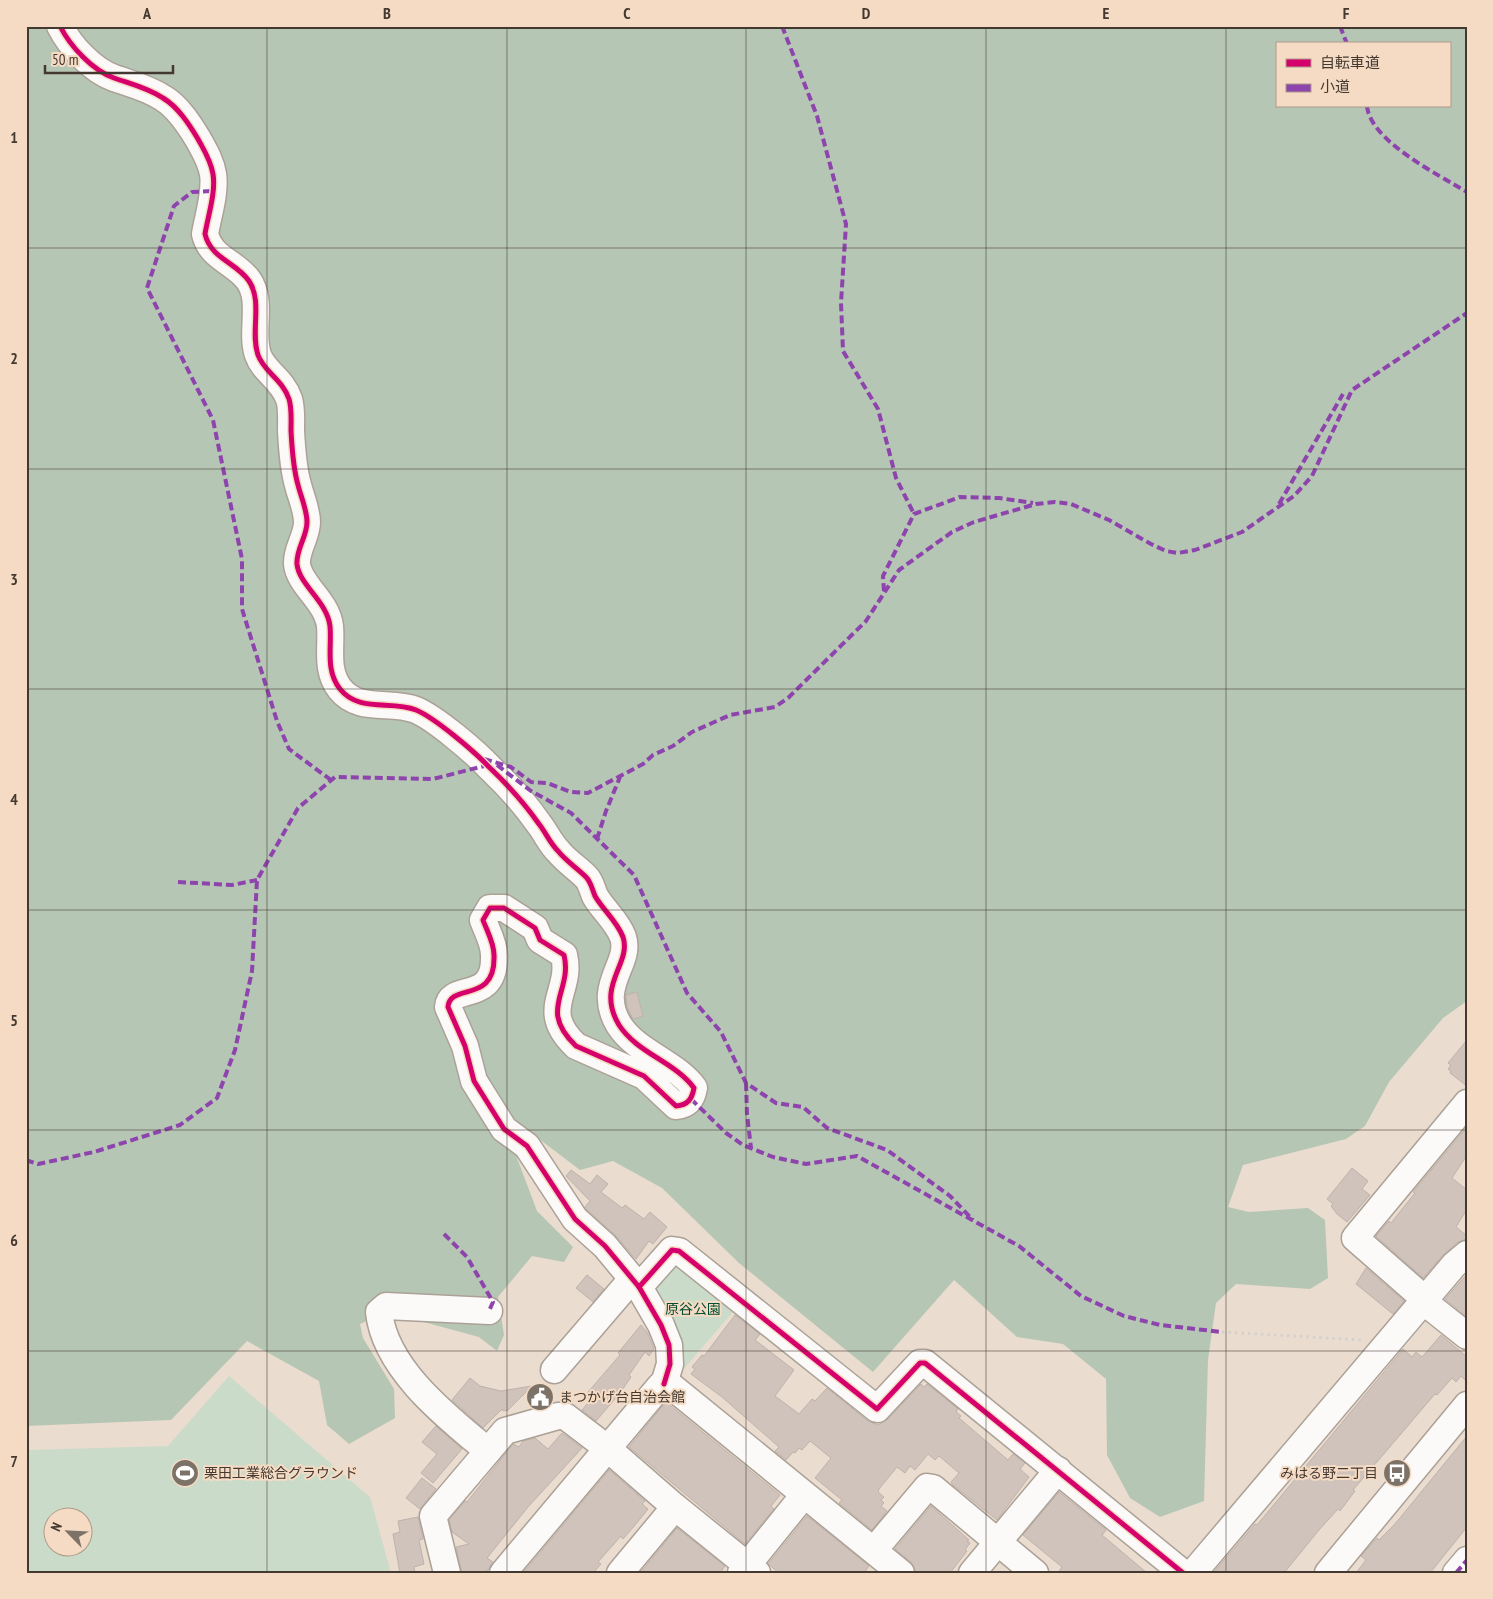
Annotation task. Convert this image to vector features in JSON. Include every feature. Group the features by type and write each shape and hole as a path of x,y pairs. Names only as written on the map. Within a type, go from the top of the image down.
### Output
{"street":[{"path":"60,26 66,38 96,68 115,78 127,80 163,98 170,104 191,127 210,164 213,175 205,234 207,242 221,259 245,276 250,282 254,298 255,338 259,358 263,366 284,386 290,401 292,446 307,523 298,554 298,569 320,601 328,618 330,668 337,685 354,700 418,711 470,749 509,788 538,823 560,855 590,881 594,895 623,937 623,952 611,988 614,1014 621,1028 650,1054 688,1080 694,1088 693,1096 688,1102 676,1106 644,1076 576,1046 567,1038 558,1020 558,1002 565,971 564,955 540,940 535,928 504,908 490,908 483,920 494,953 491,971 486,984 482,988 455,995 449,1002 448,1007 465,1046 474,1080 504,1129 527,1146 575,1218 605,1246 635,1283 661,1324 669,1345 670,1364 664,1384 660,1386 607,1448 503,1573"},
{"path":"1467,1103 1354,1238 1420,1295 1423,1301 1467,1336"},
{"path":"554,1370 635,1283 672,1250 679,1251 873,1408 877,1409 920,1363 925,1363 1183,1573"},
{"path":"1193,1573 1423,1301 1454,1265 1467,1254"},
{"path":"488,1451 439,1411 406,1374 381,1325 379,1312 386,1306 489,1311"},
{"path":"664,1384 671,1386 901,1573"},
{"path":"1330,1572 1467,1405"},
{"path":"447,1573 433,1516 505,1431 558,1416 565,1416 607,1448 749,1570 804,1495"},
{"path":"972,1573 1058,1470"},
{"path":"874,1550 927,1487 933,1488 1035,1573"},
{"path":"620,1573 675,1507"},
{"path":"1456,1573 1467,1560"}],"path":[{"path":"1222,1332 1363,1340"}],"green space":[{"path":"26,26 1467,26 1467,1001 1443,1018 1389,1082 1365,1126 1346,1139 1243,1165 1228,1207 1249,1212 1308,1208 1325,1220 1328,1278 1310,1289 1236,1284 1216,1303 1208,1360 1204,1501 1160,1517 1130,1498 1107,1455 1106,1379 1063,1344 1017,1337 954,1280 873,1372 739,1263 662,1188 613,1161 580,1170 514,1120 478,1075 514,1150 537,1211 573,1247 564,1262 532,1256 498,1297 504,1335 497,1351 479,1337 387,1312 360,1324 363,1338 394,1389 395,1418 349,1444 327,1425 319,1381 247,1341 171,1420 26,1426"},
{"name":"原谷公園","path":"673,1261 738,1306 675,1379 650,1287"},
{"name":"栗田工業総合グラウンド","path":"229,1376 370,1497 391,1573 26,1573 26,1450 168,1446"}],"building":[{"path":"637,992 643,1016 633,1019 627,1007 626,995"},
{"path":"1467,1040 1467,1086 1450,1073 1451,1071 1448,1069 1451,1065 1448,1063"},
{"path":"1467,1127 1467,1155 1452,1178 1467,1190 1467,1209 1456,1227 1467,1236 1467,1239 1458,1242 1444,1254 1423,1278 1376,1236 1389,1221 1391,1223 1415,1193 1413,1192"},
{"path":"1352,1168 1368,1181 1362,1189 1370,1195 1347,1222 1337,1214 1331,1206 1333,1204 1327,1199"},
{"path":"571,1170 590,1184 597,1175 608,1184 601,1192 622,1208 625,1205 644,1219 650,1212 667,1227 653,1244 649,1241 636,1259 615,1235 586,1209 585,1207 590,1201 566,1176"},
{"path":"1366,1268 1404,1301 1393,1314 1356,1284"},
{"path":"1467,1274 1467,1317 1445,1299"},
{"path":"587,1275 604,1289 593,1302 576,1288"},
{"path":"735,1315 760,1334 755,1340 794,1370 775,1396 799,1414 812,1399 815,1401 827,1388 868,1421 878,1425 888,1419 921,1384 924,1387 927,1384 958,1409 956,1412 961,1416 959,1418 1008,1460 1013,1454 1025,1463 1020,1469 1029,1477 997,1520 953,1485 951,1482 959,1473 939,1456 935,1460 928,1454 915,1470 910,1466 905,1473 897,1467 879,1489 878,1492 884,1497 881,1500 884,1503 881,1506 887,1511 872,1530 839,1503 842,1500 815,1478 831,1458 810,1441 802,1450 799,1448 786,1460 775,1451 779,1447 722,1397 691,1374 695,1369 692,1367 702,1355 704,1356"},
{"path":"641,1325 647,1332 654,1349 649,1356 645,1352 629,1375 631,1377 620,1393 596,1421 582,1410 593,1397 582,1399 620,1355 618,1353"},
{"path":"1441,1335 1467,1357 1467,1382 1461,1376 1456,1382 1452,1378 1437,1395 1435,1394 1353,1490 1355,1491 1340,1511 1338,1509 1319,1530 1284,1573 1213,1573 1255,1524 1257,1525 1403,1349 1412,1357 1416,1352 1422,1357"},
{"path":"470,1378 480,1386 501,1391 532,1386 507,1411 501,1410 483,1428 452,1400"},
{"path":"666,1402 780,1495 771,1506 774,1509 745,1544 629,1447"},
{"path":"436,1426 462,1449 433,1483 421,1473 437,1454 422,1442"},
{"path":"562,1433 582,1448 528,1507 487,1558 493,1562 486,1573 462,1573 456,1547 469,1544 452,1532 449,1520 465,1501 467,1502 513,1444 519,1447 523,1441 535,1438 548,1449"},
{"path":"1467,1436 1467,1527 1430,1573 1356,1573 1366,1560 1361,1556 1377,1538 1379,1540 1395,1524"},
{"path":"609,1470 645,1501 642,1504 648,1509 636,1524 623,1539 621,1536 598,1562 601,1564 593,1573 523,1573"},
{"path":"422,1478 436,1489 420,1509 406,1498"},
{"path":"1059,1492 1106,1530 1102,1535 1147,1573 1058,1573 1062,1567 1023,1535"},
{"path":"931,1506 970,1543 965,1550 967,1551 950,1573 916,1573 911,1562 895,1549"},
{"path":"807,1516 869,1566 864,1573 779,1573 768,1564"},
{"path":"418,1517 423,1539 419,1540 424,1564 414,1567 415,1573 400,1573 393,1534 400,1532 398,1521"},
{"path":"677,1528 725,1566 720,1573 640,1573"}],"marked path":[{"path":"782,26 817,116 846,224 841,303 843,351 878,409 896,478 914,514"},
{"path":"1340,26 1346,42"},
{"path":"1368,108 1371,119 1380,132 1393,144 1424,167 1467,192"},
{"path":"211,191 192,192 174,206 147,288 213,420 242,559 242,609 277,721 289,749 331,780"},
{"path":"1467,283 1467,311"},
{"path":"484,759 511,767 531,782 547,783 571,792 588,793 643,764 653,755 673,746 692,732 730,715 775,707 788,698 866,621 899,570 952,532 974,522 1036,504 1055,502 1071,504 1109,520 1166,551 1178,553 1195,550 1242,532 1294,496 1312,476 1352,390 1467,313"},
{"path":"1279,504 1343,394"},
{"path":"884,591 883,576 914,514 960,497 999,498 1033,503"},
{"path":"26,1160 38,1164 94,1152 180,1125 217,1098 235,1050 252,971 257,880 298,808 335,777 433,779 488,765"},
{"path":"497,765 531,791 571,813 634,875 687,993 721,1032 746,1083 776,1103 803,1107 827,1128 887,1150 950,1196 973,1220"},
{"path":"597,839 620,777"},
{"path":"178,882 232,885 257,880"},
{"path":"746,1083 751,1148"},
{"path":"691,1099 726,1133 743,1145 773,1157 806,1164 857,1156 1019,1246 1081,1296 1124,1316 1160,1325 1222,1332"},
{"path":"444,1234 467,1257 493,1302 489,1311"},
{"path":"1456,1573 1467,1560"}],"cycle path":[{"path":"60,26 64,34 82,56 98,69 114,78 139,86 174,106 191,128 209,160 214,181 205,234 208,242 218,255 249,281 255,298 255,337 258,355 264,366 282,386 290,403 291,438 296,479 307,517 307,527 298,553 297,564 303,579 328,617 330,626 330,658 335,682 340,689 356,701 366,704 406,707 424,714 474,752 516,794 555,848 588,879 595,896 623,937 623,957 615,976 611,998 613,1011 619,1025 636,1043 677,1071 694,1088 689,1101 676,1106 644,1076 576,1046 565,1033 559,1021 557,1011 566,968 564,955 540,940 535,928 504,908 490,908 483,920 493,946 493,971 488,981 481,987 456,995 448,1007 465,1046 474,1081 504,1129 527,1146 575,1219 605,1246 639,1287 661,1325 669,1345 670,1364 664,1384"},
{"path":"639,1287 672,1250 679,1251 877,1409 920,1363 925,1363 1183,1573"}],"place":[{"name":"まつかげ台自治会館","path":"540,1397"},
{"name":"栗田工業総合グラウンド","path":"185,1473"},
{"name":"みはる野二丁目","path":"1397,1473"}]}
